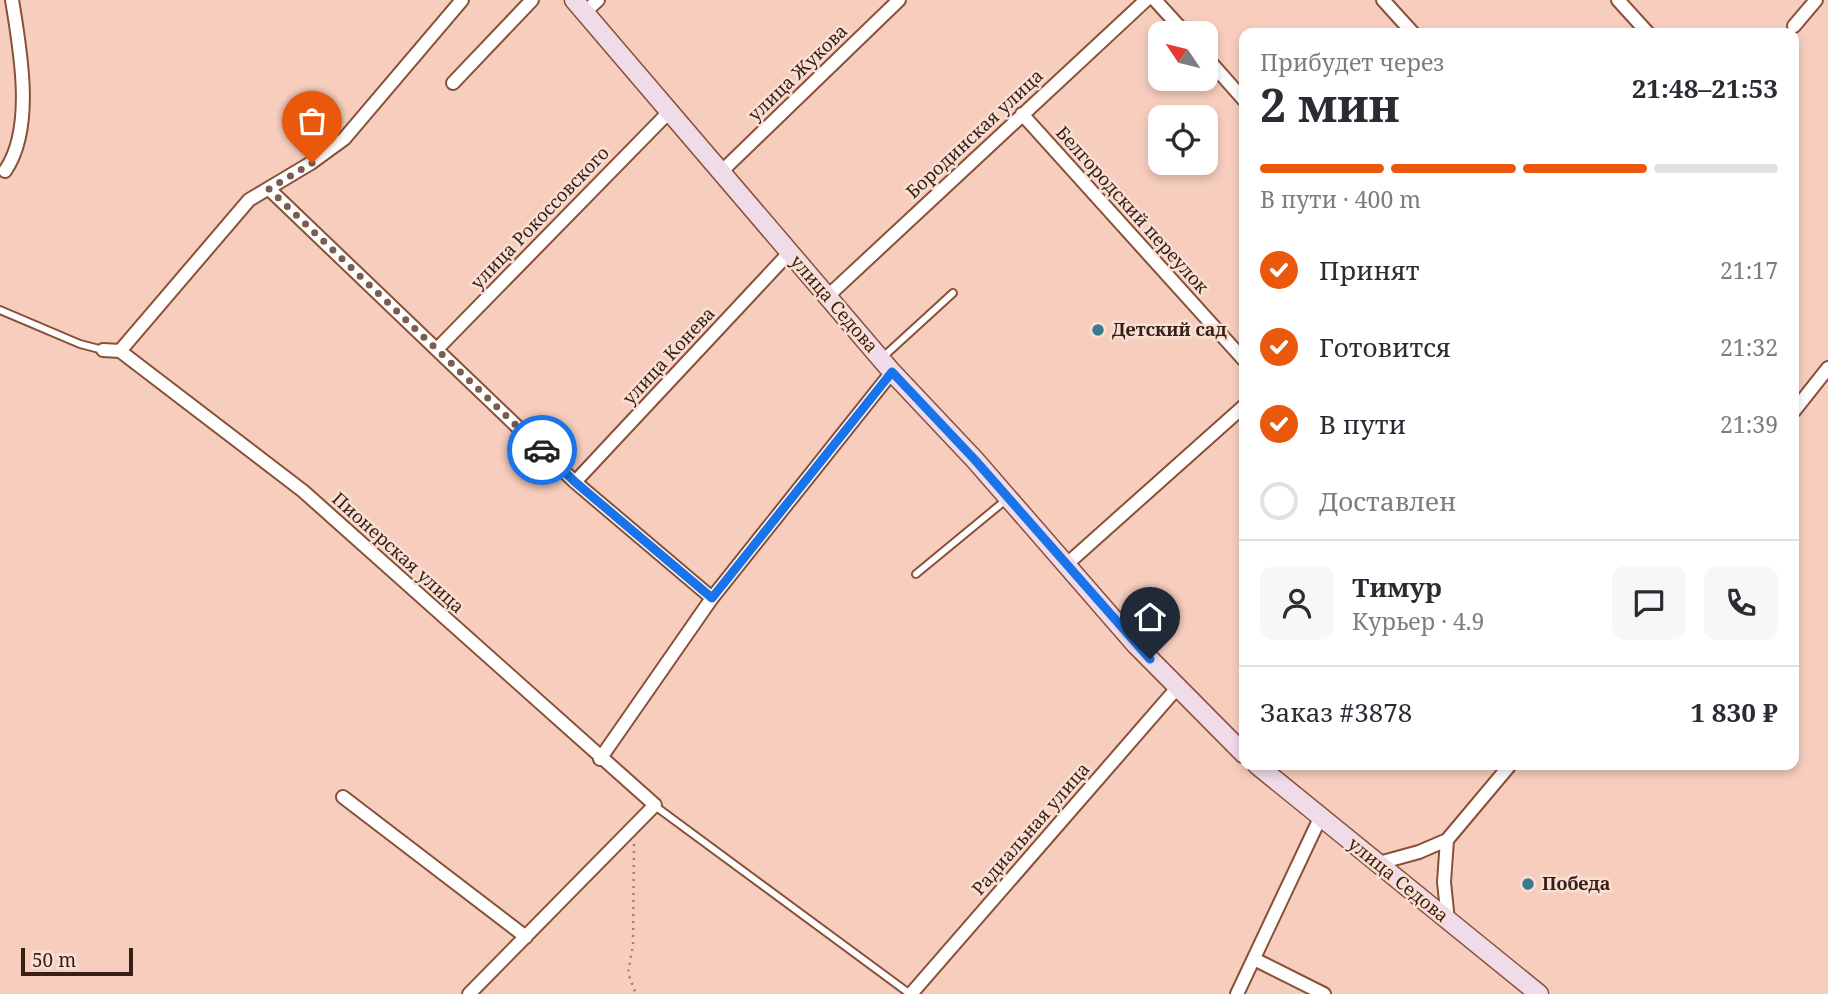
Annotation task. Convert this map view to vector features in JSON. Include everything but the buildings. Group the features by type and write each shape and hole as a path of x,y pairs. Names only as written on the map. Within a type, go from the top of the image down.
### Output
{"street":[{"path":"2,174 20,140 20,49 12,0"},
{"path":"103,350 120,351 249,200 344,139 462,0"},
{"path":"453,83 532,0"},
{"path":"579,7 598,0"},
{"name":"улица Жукова","path":"721,172 899,0"},
{"name":"Бородинская улица","path":"829,295 1146,0"},
{"path":"1155,0 1174,21"},
{"path":"1383,0 1408,28"},
{"path":"1618,0 1643,28"},
{"path":"1794,26 1816,0"},
{"name":"улица Седова","path":"579,7 887,365 1177,688 1239,749"},
{"path":"1218,71 1239,94"},
{"name":"улица Рокоссовского","path":"438,348 668,113"},
{"name":"Белгородский переулок","path":"1022,114 1239,354"},
{"path":"269,189 575,482 712,598"},
{"name":"улица Конева","path":"575,482 789,253"},
{"name":"Пионерская улица","path":"120,351 303,491 600,759 655,805"},
{"path":"600,759 712,598 887,365"},
{"path":"1799,405 1828,368"},
{"path":"1067,564 1239,410"},
{"name":"Радиальная улица","path":"910,994 1177,688"},
{"name":"улица Седова","path":"1263,770 1539,994"},
{"path":"1378,863 1419,852 1447,840 1506,770"},
{"path":"343,797 526,937"},
{"path":"469,994 655,805"},
{"path":"1237,994 1321,816"},
{"path":"1447,840 1444,882 1448,921"},
{"path":"1254,959 1324,994"}],"lane":[{"path":"887,365 953,293"},
{"path":"0,310 80,344 103,350"},
{"path":"916,574 1009,498"},
{"path":"655,805 910,994"}],"path":[{"path":"634,827 635,921 628,973 636,994"}],"way so far":[{"path":"312,163 269,189 542,450"}],"place":[{"name":"Детский сад","path":"1098,330"},
{"name":"Победа","path":"1528,884"}],"route":[{"path":"542,450 575,482 712,598 892,372 975,460 1150,659"}]}
